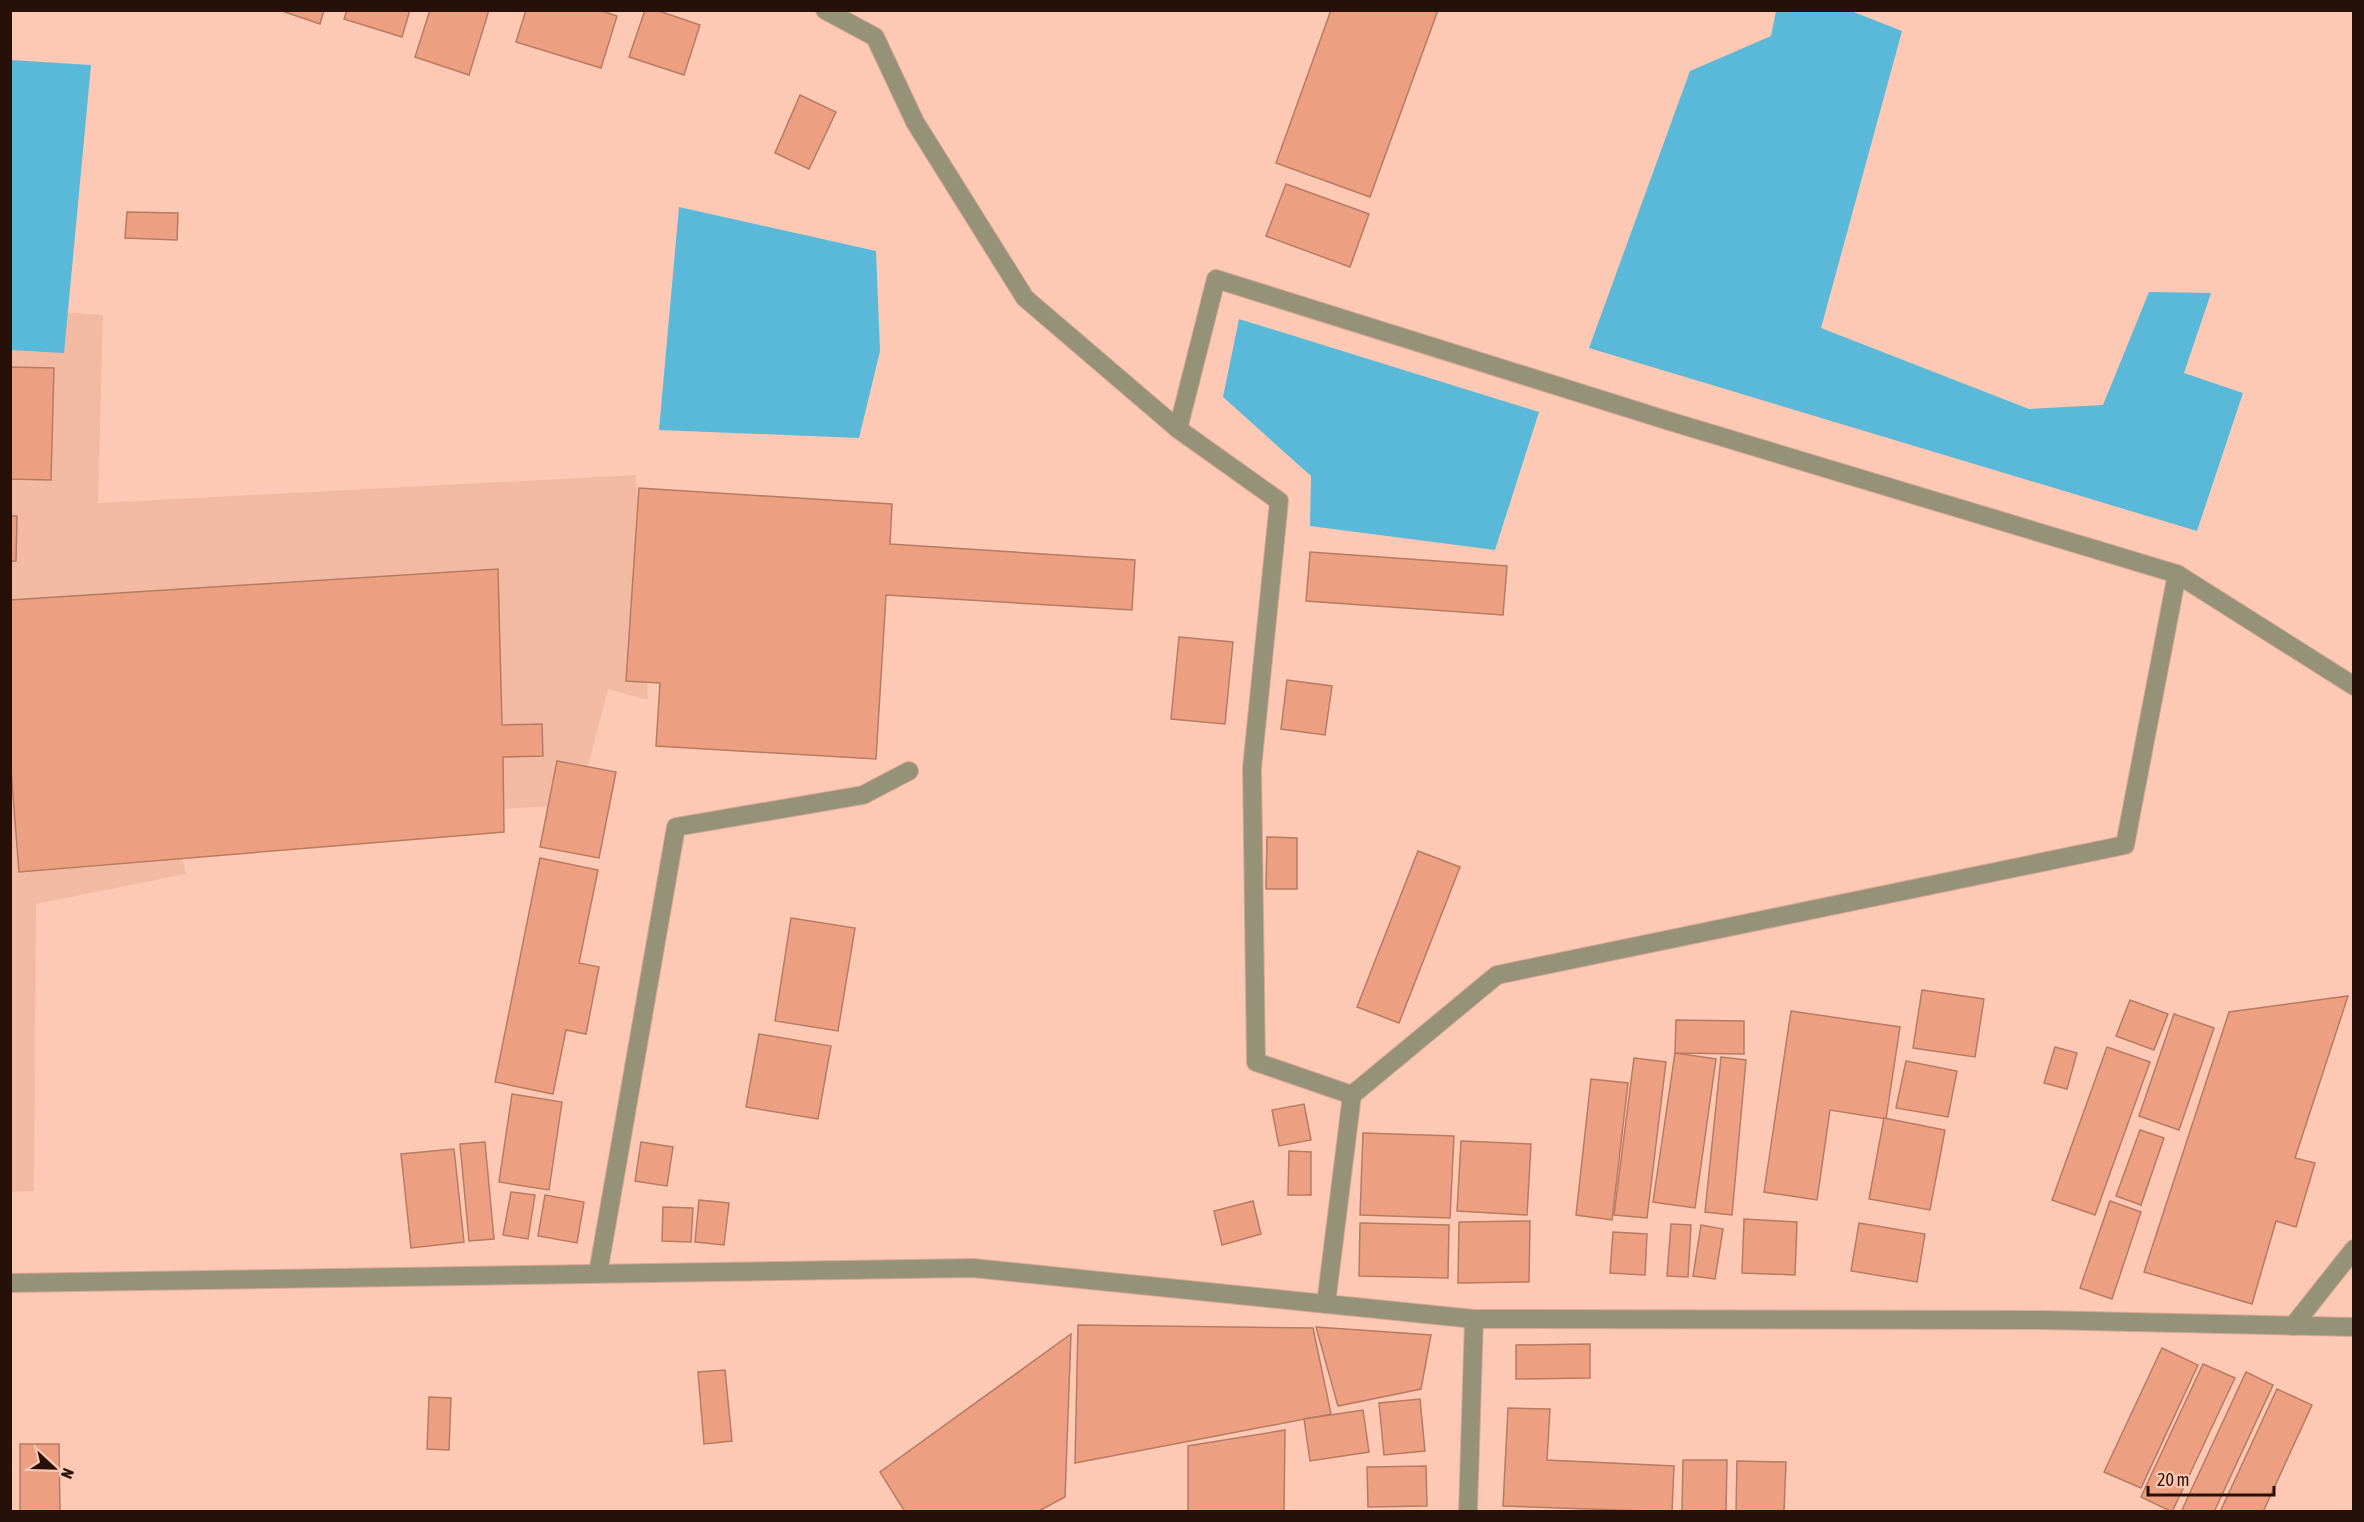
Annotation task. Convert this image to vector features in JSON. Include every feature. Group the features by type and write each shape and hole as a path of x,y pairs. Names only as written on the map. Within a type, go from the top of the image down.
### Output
{"street":[{"path":"825,10 875,37 915,122 1024,298 1178,429 1279,501 1252,768 1256,1062 1352,1095"},
{"path":"1178,429 1216,279 1657,418 2177,574 2354,686"},
{"path":"1326,1304 1352,1095 1497,975 2125,845 2177,574"},
{"path":"598,1273 676,827 863,795 909,771"},
{"path":"2294,1326 2354,1249"},
{"path":"10,1283 973,1268 1474,1319 2042,1320 2354,1328"},
{"path":"1468,1512 1474,1319"}],"shaded area":[{"path":"10,308 103,315 98,503 636,475 648,700 608,689 578,804 175,832 186,874 36,904 34,1191 11,1192"}],"water":[{"path":"1776,11 1851,11 1902,31 1821,328 2029,409 2103,405 2149,292 2211,293 2184,373 2243,393 2197,531 1589,348 1690,71 1771,36"},
{"path":"10,60 91,65 64,353 11,350"},
{"path":"679,207 876,251 880,351 859,438 659,430"},
{"path":"1239,319 1539,412 1495,550 1310,526 1311,476 1223,397"}],"building":[{"path":"279,10 324,10 320,24"},
{"path":"347,10 410,10 402,37 344,19"},
{"path":"430,10 489,10 469,75 415,57"},
{"path":"526,10 599,10 617,16 601,68 516,42"},
{"path":"645,10 656,10 700,25 684,75 629,57"},
{"path":"1331,10 1438,10 1370,197 1276,163"},
{"path":"800,95 836,112 809,169 775,153"},
{"path":"1286,184 1369,214 1350,267 1266,236"},
{"path":"127,212 178,213 177,240 125,238"},
{"path":"10,367 54,368 51,480 10,479"},
{"path":"639,488 892,504 890,544 1135,560 1132,610 886,595 876,759 656,746 660,683 626,681"},
{"path":"10,516 17,516 16,561 10,561"},
{"path":"1310,552 1507,566 1503,615 1306,601"},
{"path":"498,569 502,725 542,724 543,756 503,757 504,832 19,872 10,757 10,600"},
{"path":"1179,637 1233,642 1225,724 1171,719"},
{"path":"1287,680 1332,686 1325,735 1281,729"},
{"path":"557,761 616,772 599,858 540,847"},
{"path":"1267,837 1297,838 1297,889 1266,889"},
{"path":"1418,851 1460,867 1399,1023 1357,1007"},
{"path":"540,858 598,870 579,963 599,967 586,1034 566,1030 553,1094 495,1082"},
{"path":"791,918 855,928 838,1031 775,1021"},
{"path":"1922,990 1984,999 1975,1057 1913,1048"},
{"path":"2348,996 2295,1158 2315,1163 2296,1227 2276,1221 2252,1304 2144,1272 2229,1012"},
{"path":"2130,1000 2168,1014 2154,1050 2116,1036"},
{"path":"1791,1011 1900,1027 1886,1119 1830,1110 1817,1200 1764,1192"},
{"path":"2174,1014 2214,1028 2179,1130 2139,1116"},
{"path":"1676,1020 1744,1021 1744,1054 1675,1053"},
{"path":"759,1034 831,1046 818,1119 746,1107"},
{"path":"2055,1047 2077,1053 2067,1089 2044,1083"},
{"path":"2107,1047 2150,1062 2095,1215 2052,1200"},
{"path":"1675,1053 1716,1059 1695,1208 1653,1202"},
{"path":"1721,1057 1746,1060 1732,1215 1705,1212"},
{"path":"1634,1058 1666,1062 1647,1218 1614,1215"},
{"path":"1906,1061 1957,1071 1948,1117 1896,1108"},
{"path":"1591,1079 1628,1083 1612,1220 1576,1215"},
{"path":"512,1094 562,1102 549,1190 499,1182"},
{"path":"1304,1104 1311,1140 1279,1146 1272,1110"},
{"path":"1884,1118 1945,1130 1930,1210 1869,1199"},
{"path":"2140,1130 2164,1138 2141,1205 2116,1196"},
{"path":"1363,1133 1454,1136 1450,1218 1360,1215"},
{"path":"1461,1141 1531,1144 1527,1215 1457,1211"},
{"path":"485,1142 494,1239 469,1241 460,1144"},
{"path":"641,1142 673,1147 667,1186 635,1181"},
{"path":"454,1149 464,1242 411,1248 401,1154"},
{"path":"1289,1151 1311,1152 1311,1195 1288,1195"},
{"path":"511,1192 535,1195 528,1239 503,1235"},
{"path":"545,1195 584,1202 577,1243 538,1236"},
{"path":"699,1200 729,1203 724,1245 695,1242"},
{"path":"1253,1201 1261,1234 1222,1245 1214,1211"},
{"path":"2110,1201 2141,1212 2112,1299 2080,1288"},
{"path":"663,1207 693,1208 691,1242 662,1241"},
{"path":"1744,1219 1797,1222 1795,1275 1742,1273"},
{"path":"1530,1221 1529,1282 1458,1283 1459,1222"},
{"path":"1360,1223 1449,1225 1448,1278 1359,1276"},
{"path":"1859,1223 1925,1234 1917,1282 1851,1271"},
{"path":"1671,1224 1691,1225 1688,1277 1667,1276"},
{"path":"1701,1225 1723,1229 1715,1279 1693,1276"},
{"path":"1613,1232 1647,1234 1645,1275 1610,1273"},
{"path":"1078,1325 1313,1328 1331,1414 1075,1463"},
{"path":"1316,1327 1431,1335 1421,1389 1338,1406"},
{"path":"1071,1334 1065,1497 1037,1512 905,1512 880,1472"},
{"path":"1590,1344 1590,1378 1516,1379 1516,1345"},
{"path":"2162,1348 2198,1365 2141,1488 2104,1472"},
{"path":"2203,1364 2235,1378 2172,1512 2141,1497"},
{"path":"725,1370 732,1441 704,1444 698,1372"},
{"path":"2246,1372 2273,1385 2214,1512 2181,1512"},
{"path":"2277,1389 2312,1405 2263,1512 2220,1512"},
{"path":"429,1397 451,1398 449,1450 427,1449"},
{"path":"1420,1399 1425,1451 1384,1455 1379,1403"},
{"path":"1508,1408 1550,1409 1547,1460 1674,1466 1672,1512 1503,1506"},
{"path":"1363,1410 1369,1452 1310,1461 1304,1419"},
{"path":"1285,1430 1284,1512 1188,1512 1188,1446"},
{"path":"20,1444 59,1444 60,1512 20,1512"},
{"path":"1683,1460 1727,1460 1726,1512 1682,1512"},
{"path":"1737,1461 1786,1462 1784,1512 1736,1512"},
{"path":"1426,1466 1427,1506 1368,1507 1367,1467"}]}
